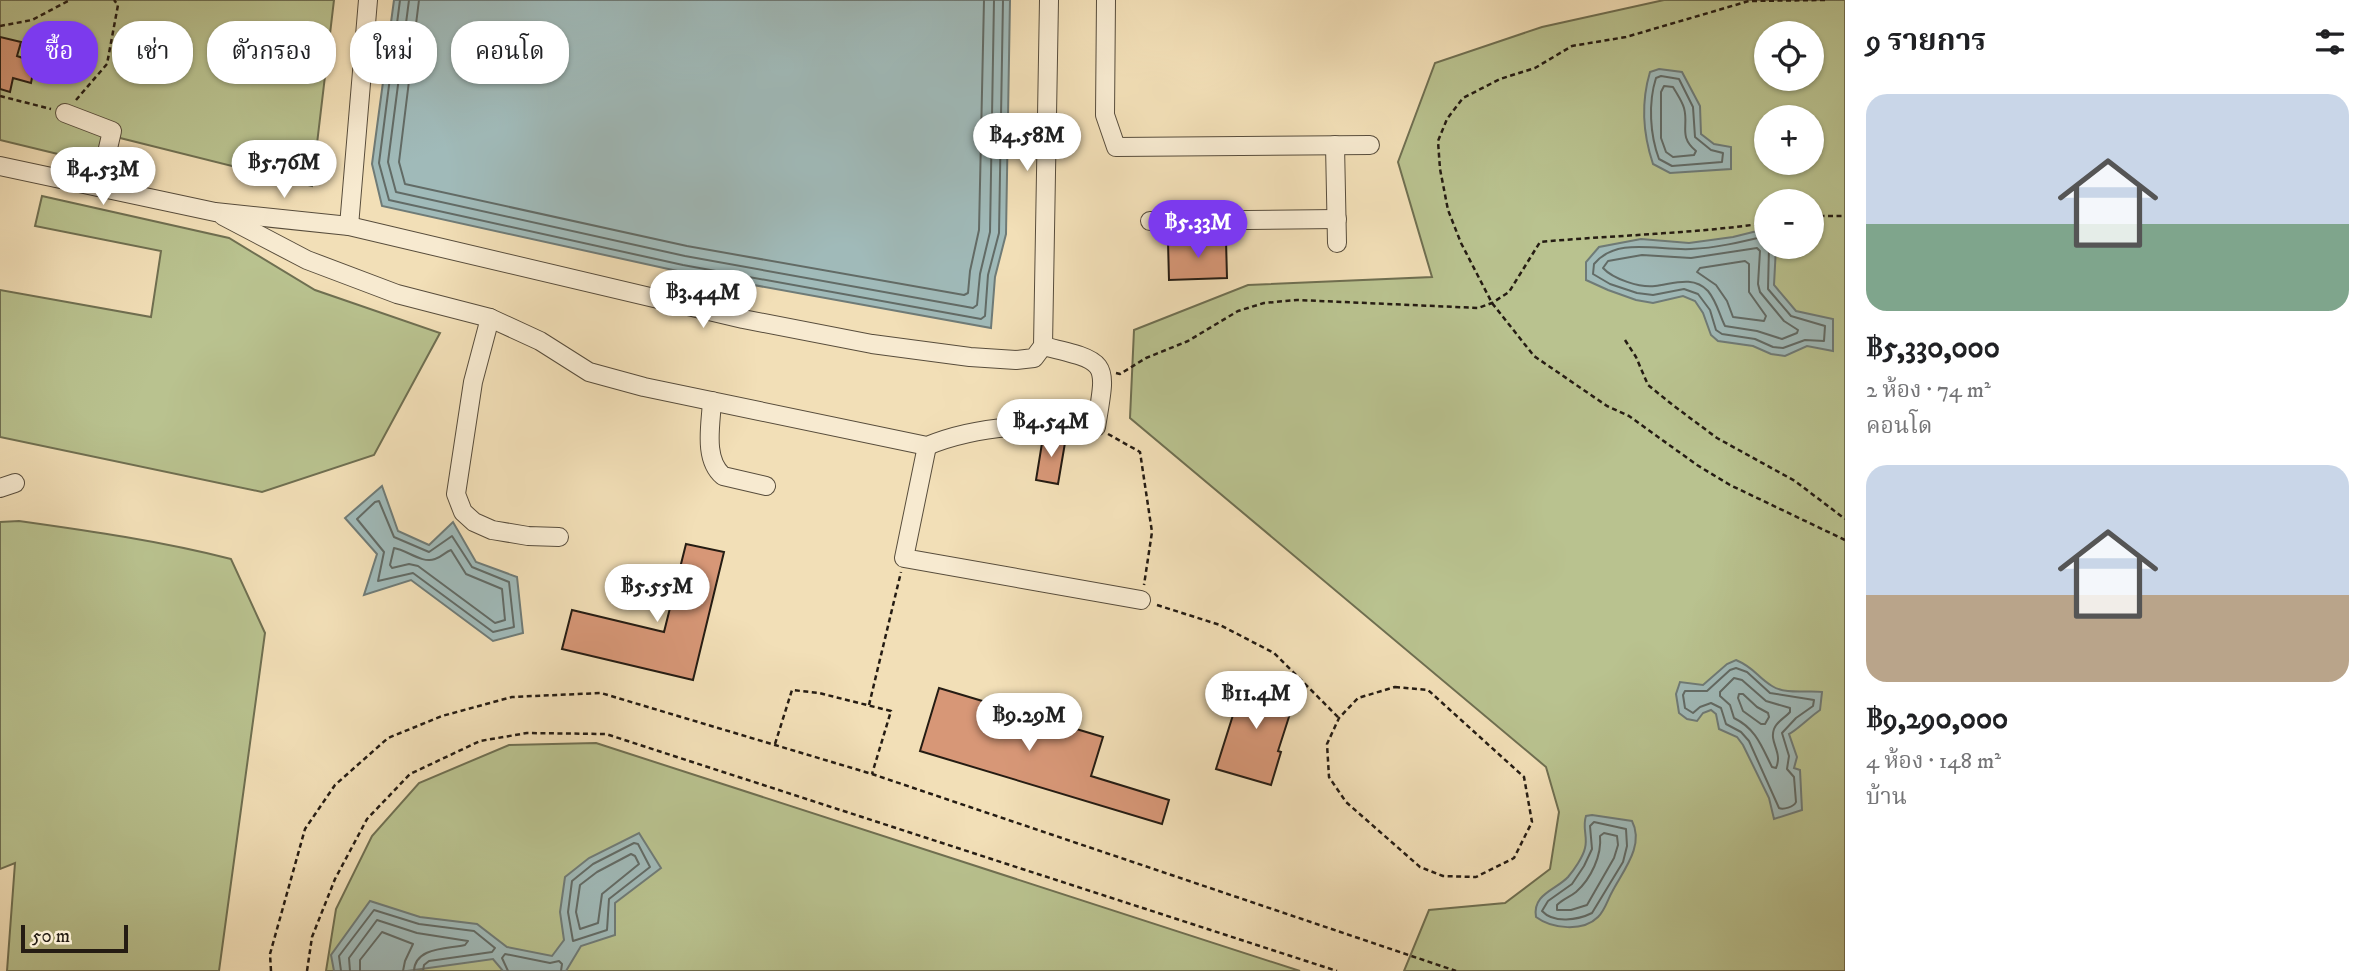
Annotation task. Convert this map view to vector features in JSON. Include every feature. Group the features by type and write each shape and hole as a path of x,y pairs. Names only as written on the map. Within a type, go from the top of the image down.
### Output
{"street":[{"path":"349,226 368,0"},
{"path":"0,166 215,212 349,226 743,319 872,344 1016,360 1034,358 1043,346 1049,0"},
{"path":"1106,0 1105,115 1116,147 1370,145"},
{"path":"65,113 112,131 99,187"},
{"path":"1335,145 1337,243"},
{"path":"215,212 307,260 397,294 491,318 540,341 589,372 644,387 927,446 946,438 984,430 1022,426 1096,427 1102,371 1096,363 1080,355 1043,346"},
{"path":"1150,221 1337,219"},
{"path":"491,318 473,382 456,494 463,512 474,522 492,530 528,536 559,537"},
{"path":"712,401 710,456 718,471 723,476 766,486"},
{"path":"927,446 904,558 1141,600"}],"path":[{"path":"0,26 32,20 70,0"},
{"path":"0,96 65,113 107,64 118,5 114,0"},
{"path":"1825,0 1749,1 1626,37 1572,46 1535,68 1500,79 1463,98 1447,119 1438,141 1448,210 1461,243 1492,303 1534,356 1563,378 1607,406 1629,416 1730,485 1845,540"},
{"path":"1824,216 1845,216"},
{"path":"1102,371 1120,374 1146,358 1188,341 1238,311 1264,303 1297,300 1468,309 1492,303 1509,292 1540,242 1754,225"},
{"path":"1625,340 1648,385 1717,438 1795,481 1845,519"},
{"path":"1096,427 1140,452 1152,532 1141,600 1220,625 1273,653 1339,718"},
{"path":"869,705 904,558"},
{"path":"1395,687 1429,691 1524,777 1532,822 1514,858 1476,877 1443,876 1420,867 1346,802 1329,778 1327,744 1339,718 1358,698 1370,694 1395,687"},
{"path":"775,744 792,690 819,693 891,711 872,774"},
{"path":"271,971 270,954 305,829 335,785 388,738 442,716 512,697 601,693 872,774 1456,971"},
{"path":"307,971 312,937 335,879 367,819 410,774 480,741 527,733 606,734 1337,971"}],"green space":[{"path":"0,0 334,0 332,21 207,21 207,84 324,84 312,186 104,134 95,163 0,140"},
{"path":"1664,0 1845,0 1845,971 1404,971 1429,910 1505,903 1550,869 1559,812 1546,767 1130,418 1134,330 1248,285 1432,277 1398,162 1435,63 1542,27"},
{"path":"42,196 229,238 315,290 440,333 374,455 262,492 0,437 0,290 151,317 161,251 35,226"},
{"path":"19,521 152,542 231,559 265,633 219,971 7,971 15,863 0,869 0,522"},
{"path":"596,743 1300,971 326,971 336,909 372,836 419,783 509,745"}],"water":[{"path":"394,0 1010,0 1006,234 995,277 991,328 682,272 382,206 372,164 383,84 437,84 437,21 391,21"},
{"path":"1659,69 1682,72 1700,106 1701,134 1714,144 1731,147 1731,169 1670,173 1653,164 1645,130 1644,106 1650,72"},
{"path":"1754,232 1754,259 1775,259 1774,285 1796,311 1833,319 1833,351 1807,346 1785,356 1771,354 1753,346 1718,341 1711,335 1703,313 1695,301 1683,296 1653,303 1636,300 1586,280 1586,262 1599,247 1641,239 1689,243"},
{"path":"382,486 398,531 429,545 453,522 476,562 517,577 523,633 493,641 411,580 364,595 377,554 345,518"},
{"path":"1736,660 1778,689 1822,692 1820,710 1789,734 1797,757 1794,768 1800,770 1802,810 1774,819 1769,798 1737,737 1719,729 1716,714 1711,710 1703,713 1697,721 1687,719 1679,713 1676,694 1680,682 1703,685 1727,664"},
{"path":"1586,816 1632,821 1636,840 1631,858 1602,911 1592,922 1576,927 1550,924 1536,917 1538,903 1546,893 1568,877 1578,863 1586,844"},
{"path":"639,833 661,868 615,903 615,935 581,946 566,971 503,971 493,959 407,971 334,971 331,955 370,901 420,917 477,924 507,947 552,956 564,940 560,912 565,877 589,858"}],"building":[{"path":"0,37 21,42 17,56 21,57 21,80 13,78 10,92 0,89"},
{"path":"1226,240 1227,278 1169,280 1168,242"},
{"path":"1043,437 1066,437 1058,484 1036,480"},
{"path":"686,544 724,552 693,680 562,649 572,610 664,632"},
{"path":"1240,677 1296,695 1278,751 1281,752 1271,785 1216,769 1233,715 1228,714"},
{"path":"939,688 1103,737 1091,776 1169,800 1162,824 920,751"}]}
